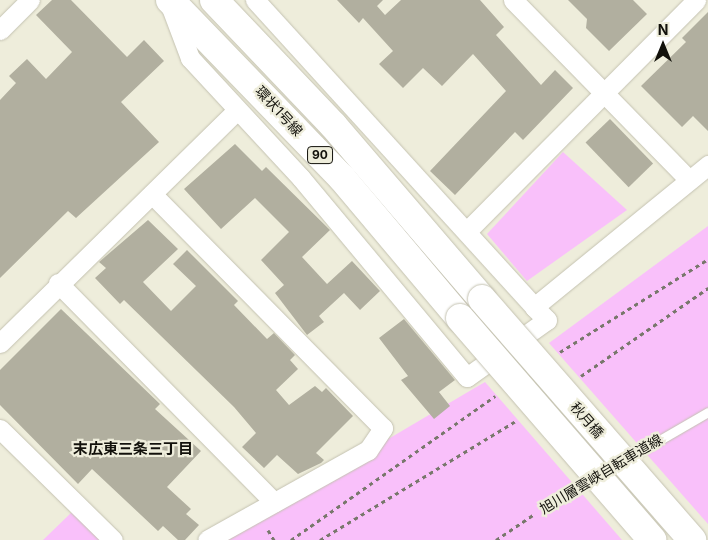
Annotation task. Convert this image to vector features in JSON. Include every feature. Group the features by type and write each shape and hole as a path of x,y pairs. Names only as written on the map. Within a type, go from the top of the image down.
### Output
{"main road":[{"name":"環状1号線","path":"169,0 342,178 652,540"},
{"name":"秋月橋","path":"214,0 333,125 692,540"}],"street":[{"path":"0,30 30,0"},
{"path":"169,0 190,58 382,271 467,377 547,320 256,0"},
{"path":"513,0 689,180"},
{"path":"467,231 603,91 696,0"},
{"path":"0,343 58,283 236,111"},
{"path":"534,307 708,165"},
{"path":"152,194 383,428 368,450 208,540"},
{"path":"58,283 274,502"},
{"path":"0,429 113,540"}],"lane":[{"name":"旭川層雲峡自転車道線","path":"546,506 708,412"}],"path":[{"path":"552,356 708,259"},
{"path":"574,380 708,288"},
{"path":"291,540 504,389"},
{"path":"320,540 523,417"},
{"name":"旭川層雲峡自転車道線","path":"496,540 546,506"}],"shaded area":[{"path":"563,152 627,210 527,281 487,234"},
{"path":"708,226 708,524 549,343"},
{"path":"485,382 622,540 217,540 473,389"},
{"path":"73,511 105,540 43,540"}],"building":[{"path":"52,0 71,0 127,57 144,40 164,61 121,102 159,142 76,218 68,211 0,278 0,100 16,83 9,76 27,59 46,79 72,52 36,15"},
{"path":"337,0 383,0 377,6 385,15 401,0 480,0 504,27 496,35 541,85 555,70 573,88 523,140 515,132 455,195 430,171 506,91 473,54 442,86 423,68 403,88 379,64 393,51 363,18 359,23"},
{"path":"568,0 633,0 647,14 609,51 586,28 587,19"},
{"path":"708,12 708,131 693,116 682,127 641,86 686,42 682,38"},
{"path":"610,119 653,164 629,187 586,143"},
{"path":"235,144 262,171 266,167 330,230 302,257 327,284 352,261 380,291 360,310 344,293 319,316 324,322 307,335 275,293 284,285 261,260 289,232 255,198 221,229 184,189"},
{"path":"148,220 178,249 143,282 171,311 196,286 173,264 187,250 238,301 234,305 267,339 274,333 295,355 290,360 298,369 276,390 289,405 315,386 322,392 326,388 353,416 316,453 324,460 321,463 298,474 277,455 264,468 242,447 256,433 234,407 124,300 120,304 95,278 106,268 99,262"},
{"path":"61,309 160,404 155,409 201,451 167,487 191,509 186,514 199,525 185,540 178,540 163,526 158,531 92,469 78,484 0,405 0,370"},
{"path":"404,319 455,380 439,392 450,406 434,419 401,380 408,376 379,338"}],"district":[{"name":"末広東三条三丁目","path":"133,449"}]}
